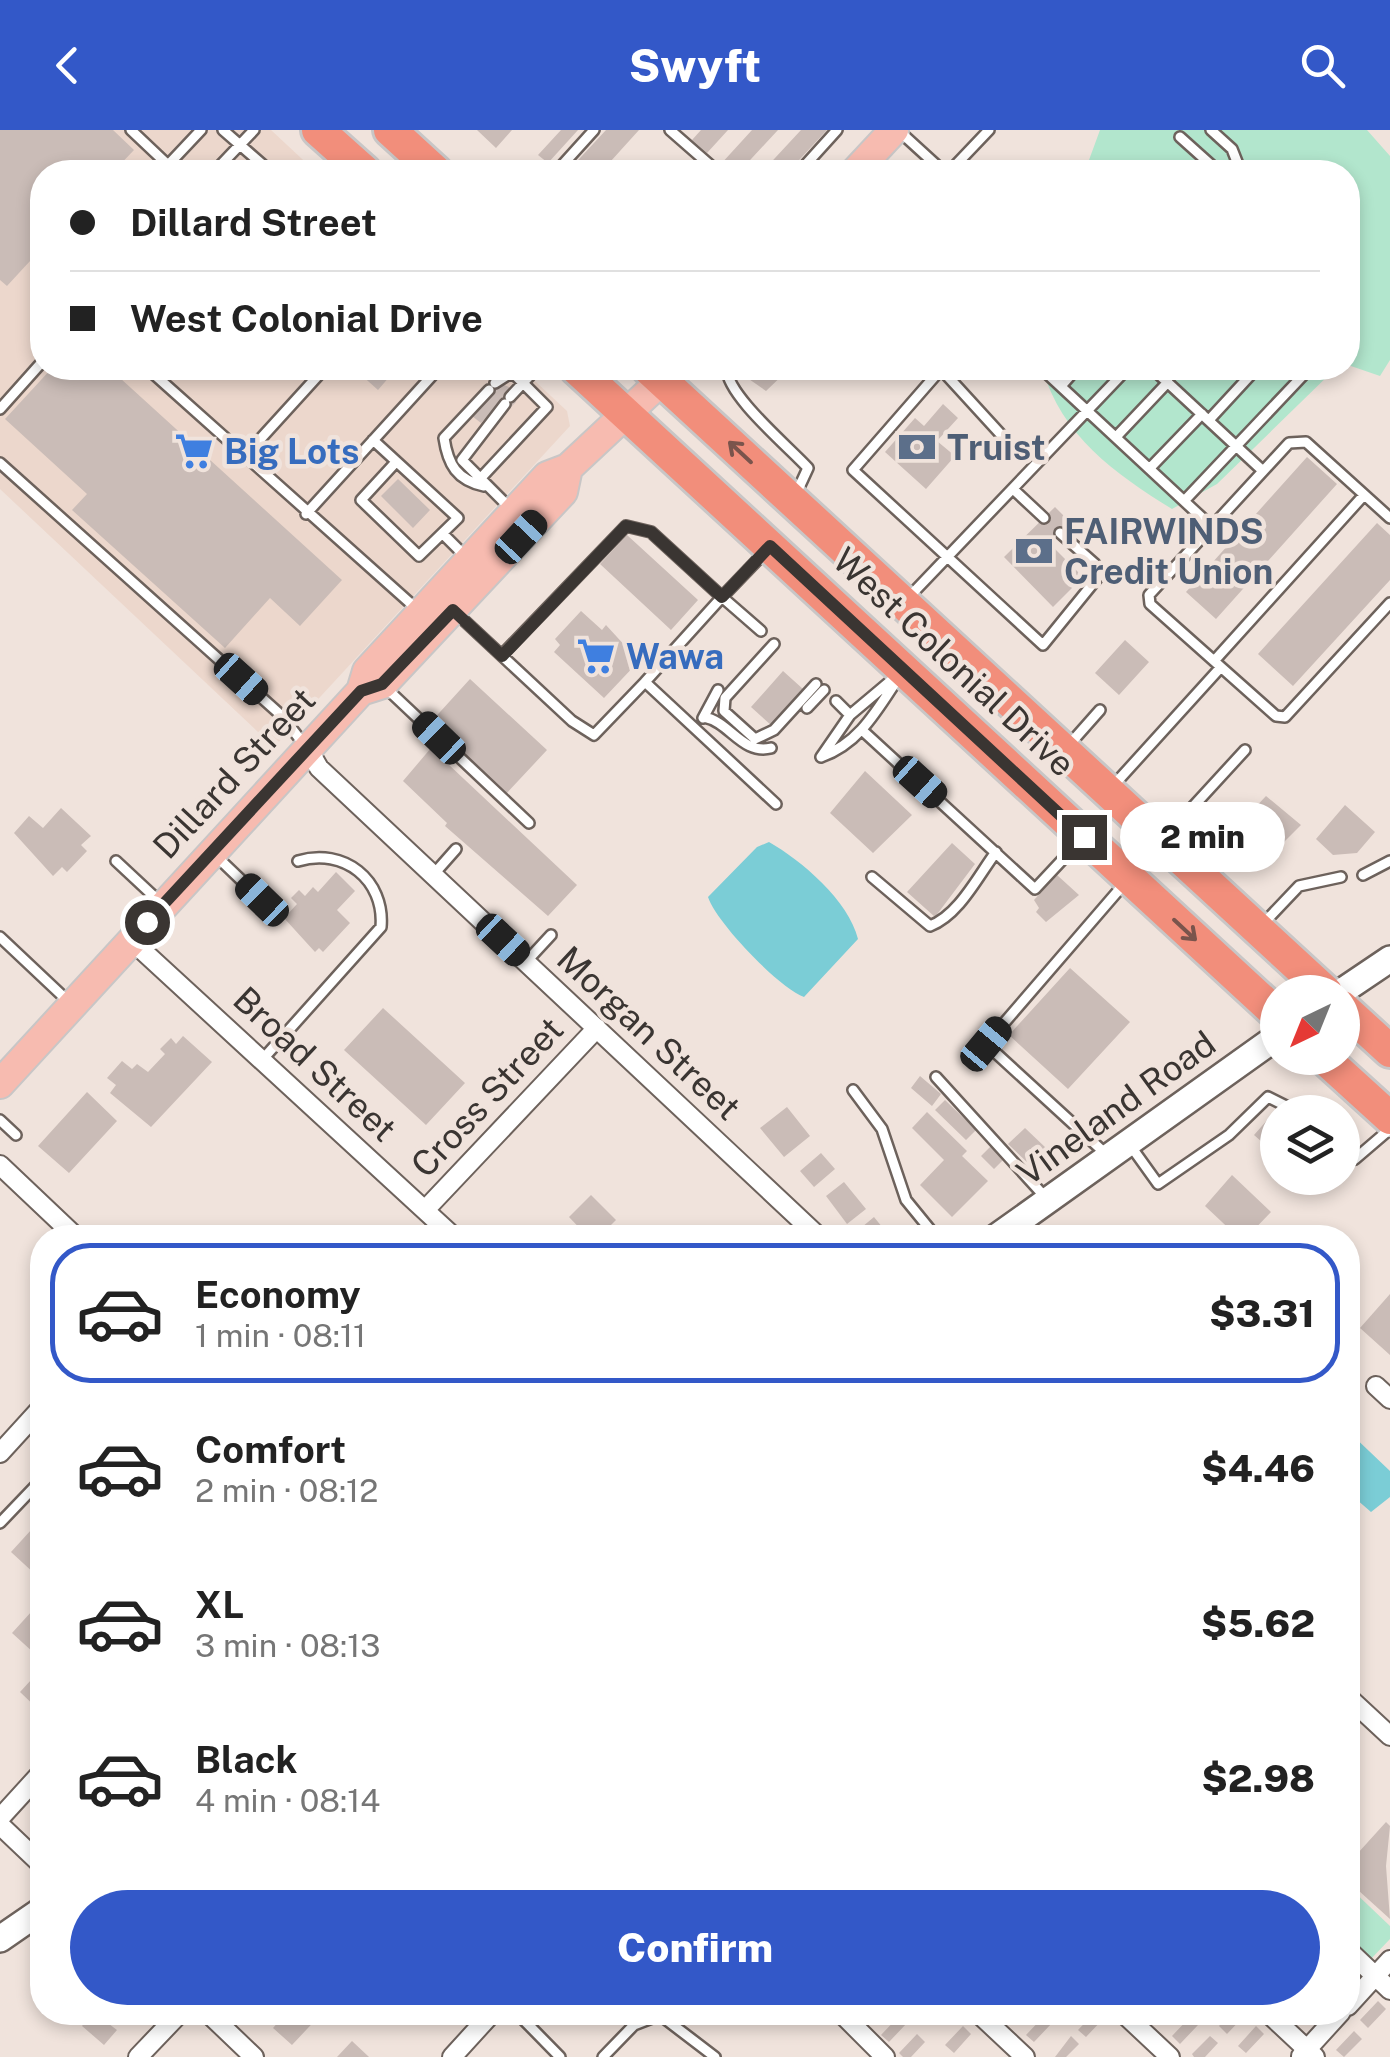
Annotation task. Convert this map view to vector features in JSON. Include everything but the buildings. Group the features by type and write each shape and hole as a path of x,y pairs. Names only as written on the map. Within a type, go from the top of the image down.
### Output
{"highway":[{"path":"390,130 423,160"},
{"name":"West Colonial Drive","path":"589,380 1260,998"},
{"name":"West Colonial Drive","path":"670,380 792,500 1307,975"},
{"path":"1360,1024 1390,1051"},
{"path":"1343,1075 1390,1118"}],"main road":[{"path":"867,160 896,130"},
{"name":"Dillard Street","path":"372,688 366,671 468,559 546,476 568,468 654,380"},
{"name":"Dillard Street","path":"0,1084 308,749 453,610 563,492 568,468"},
{"path":"1360,979 1390,959"},
{"name":"Vineland Road","path":"1013,1225 1260,1049"},
{"path":"0,1939 30,1918"}],"street":[{"name":"Morgan Street","path":"308,749 319,768 806,1225"},
{"name":"Broad Street","path":"131,940 441,1225"},
{"name":"Cross Street","path":"425,1210 597,1028"},
{"path":"0,1165 63,1225"},
{"path":"1376,1386 1390,1399"},
{"path":"0,1453 30,1420"},
{"path":"1360,1708 1390,1736"},
{"path":"30,1786 0,1822 30,1852"},
{"path":"1360,1993 1390,1960"},
{"path":"1360,1962 1390,1990"},
{"path":"138,2057 169,2025"},
{"path":"220,2025 254,2057"},
{"path":"452,2057 481,2025"},
{"path":"853,2025 885,2057"},
{"path":"991,2025 1026,2057"},
{"path":"1136,2025 1170,2057"},
{"path":"1279,2025 1307,2055 1331,2025"}],"lane":[{"path":"131,130 163,160"},
{"path":"173,160 201,130"},
{"path":"223,130 257,160"},
{"path":"225,160 254,130"},
{"path":"567,160 594,130"},
{"path":"670,130 704,160"},
{"path":"810,160 837,130"},
{"path":"896,130 932,160"},
{"path":"958,160 989,130"},
{"path":"1211,130 1232,148 1236,160"},
{"path":"1180,136 1206,160"},
{"path":"0,410 30,376"},
{"path":"160,380 421,613"},
{"path":"244,457 313,380"},
{"path":"306,514 427,380"},
{"path":"483,483 464,481 447,460 444,438 501,380"},
{"path":"520,380 547,406 552,420"},
{"path":"513,511 462,460 464,452 526,380"},
{"path":"728,380 765,421 767,432 808,468 792,500"},
{"path":"931,380 854,470 1043,645 1096,584 1098,569 1060,533"},
{"path":"952,380 1006,439"},
{"path":"1054,380 1212,527"},
{"path":"1060,386 1066,380"},
{"path":"904,603 1116,380"},
{"path":"1166,380 1263,472"},
{"path":"1150,468 1245,380"},
{"path":"1185,500 1238,448 1297,380"},
{"path":"1116,437 1168,382"},
{"path":"483,483 547,406"},
{"path":"373,440 458,518 419,556 361,500 396,462"},
{"path":"1390,518 1306,442 1289,443 1149,595 1150,604 1276,716 1285,717 1390,602"},
{"path":"0,463 282,716 308,749"},
{"path":"1012,489 1044,518"},
{"path":"1108,791 1364,494"},
{"path":"502,656 626,526 651,532 761,632"},
{"path":"442,534 468,559"},
{"path":"453,610 594,735 770,546"},
{"path":"774,644 725,698 724,711 742,732 755,739 774,730 820,687 808,708"},
{"path":"904,670 863,730 840,750 821,758 850,715 904,670"},
{"path":"645,682 776,804"},
{"path":"372,688 529,823"},
{"path":"696,730 718,690"},
{"path":"836,702 850,715"},
{"path":"1064,750 1100,710"},
{"path":"704,717 716,719 751,748 771,748"},
{"path":"863,730 1035,889 1084,837"},
{"path":"1162,841 1245,750"},
{"path":"433,875 456,849"},
{"path":"212,852 262,900"},
{"path":"872,877 930,926 969,890 996,852"},
{"path":"262,1060 381,927 382,906 376,889 355,868 334,857 298,861"},
{"path":"116,860 163,906"},
{"path":"1364,875 1390,861"},
{"path":"1258,930 1299,886 1341,877"},
{"path":"1129,878 986,1044 1158,1184 1229,1135 1260,1105"},
{"path":"526,962 552,934"},
{"path":"0,937 72,1005"},
{"path":"936,1077 1048,1200"},
{"path":"853,1090 882,1130 906,1200 927,1225"},
{"path":"0,1120 16,1135"},
{"path":"1360,1154 1390,1129"},
{"path":"0,1524 30,1492"},
{"path":"529,2025 560,2057"},
{"path":"603,2057 634,2025"},
{"path":"673,2025 715,2057"}],"shaded area":[{"path":"0,130 271,130 303,160 30,160 30,380 534,380 567,411 570,426 274,747 0,489"}],"green space":[{"path":"1100,130 1367,130 1390,156 1390,360 1380,376 1360,369 1360,160 1089,160"},
{"path":"1046,380 1324,380 1217,484 1172,509 1093,450 1063,414"},
{"path":"1360,1897 1390,1926 1390,1939 1369,1961 1360,1952"}],"water":[{"path":"769,842 795,859 834,896 858,939 804,997 750,953 708,897 757,847"},
{"path":"1360,1442 1390,1471 1390,1497 1371,1512 1360,1502"}],"place":[{"name":"Truist","path":"917,447"},
{"name":"Big Lots","path":"194,451"},
{"name":"FAIRWINDS Credit Union","path":"1034,551"},
{"name":"Wawa","path":"596,656"}],"route":[{"path":"147,922 361,691 382,684 453,610 502,656 626,526 651,532 722,597 770,546 1084,837"}]}
